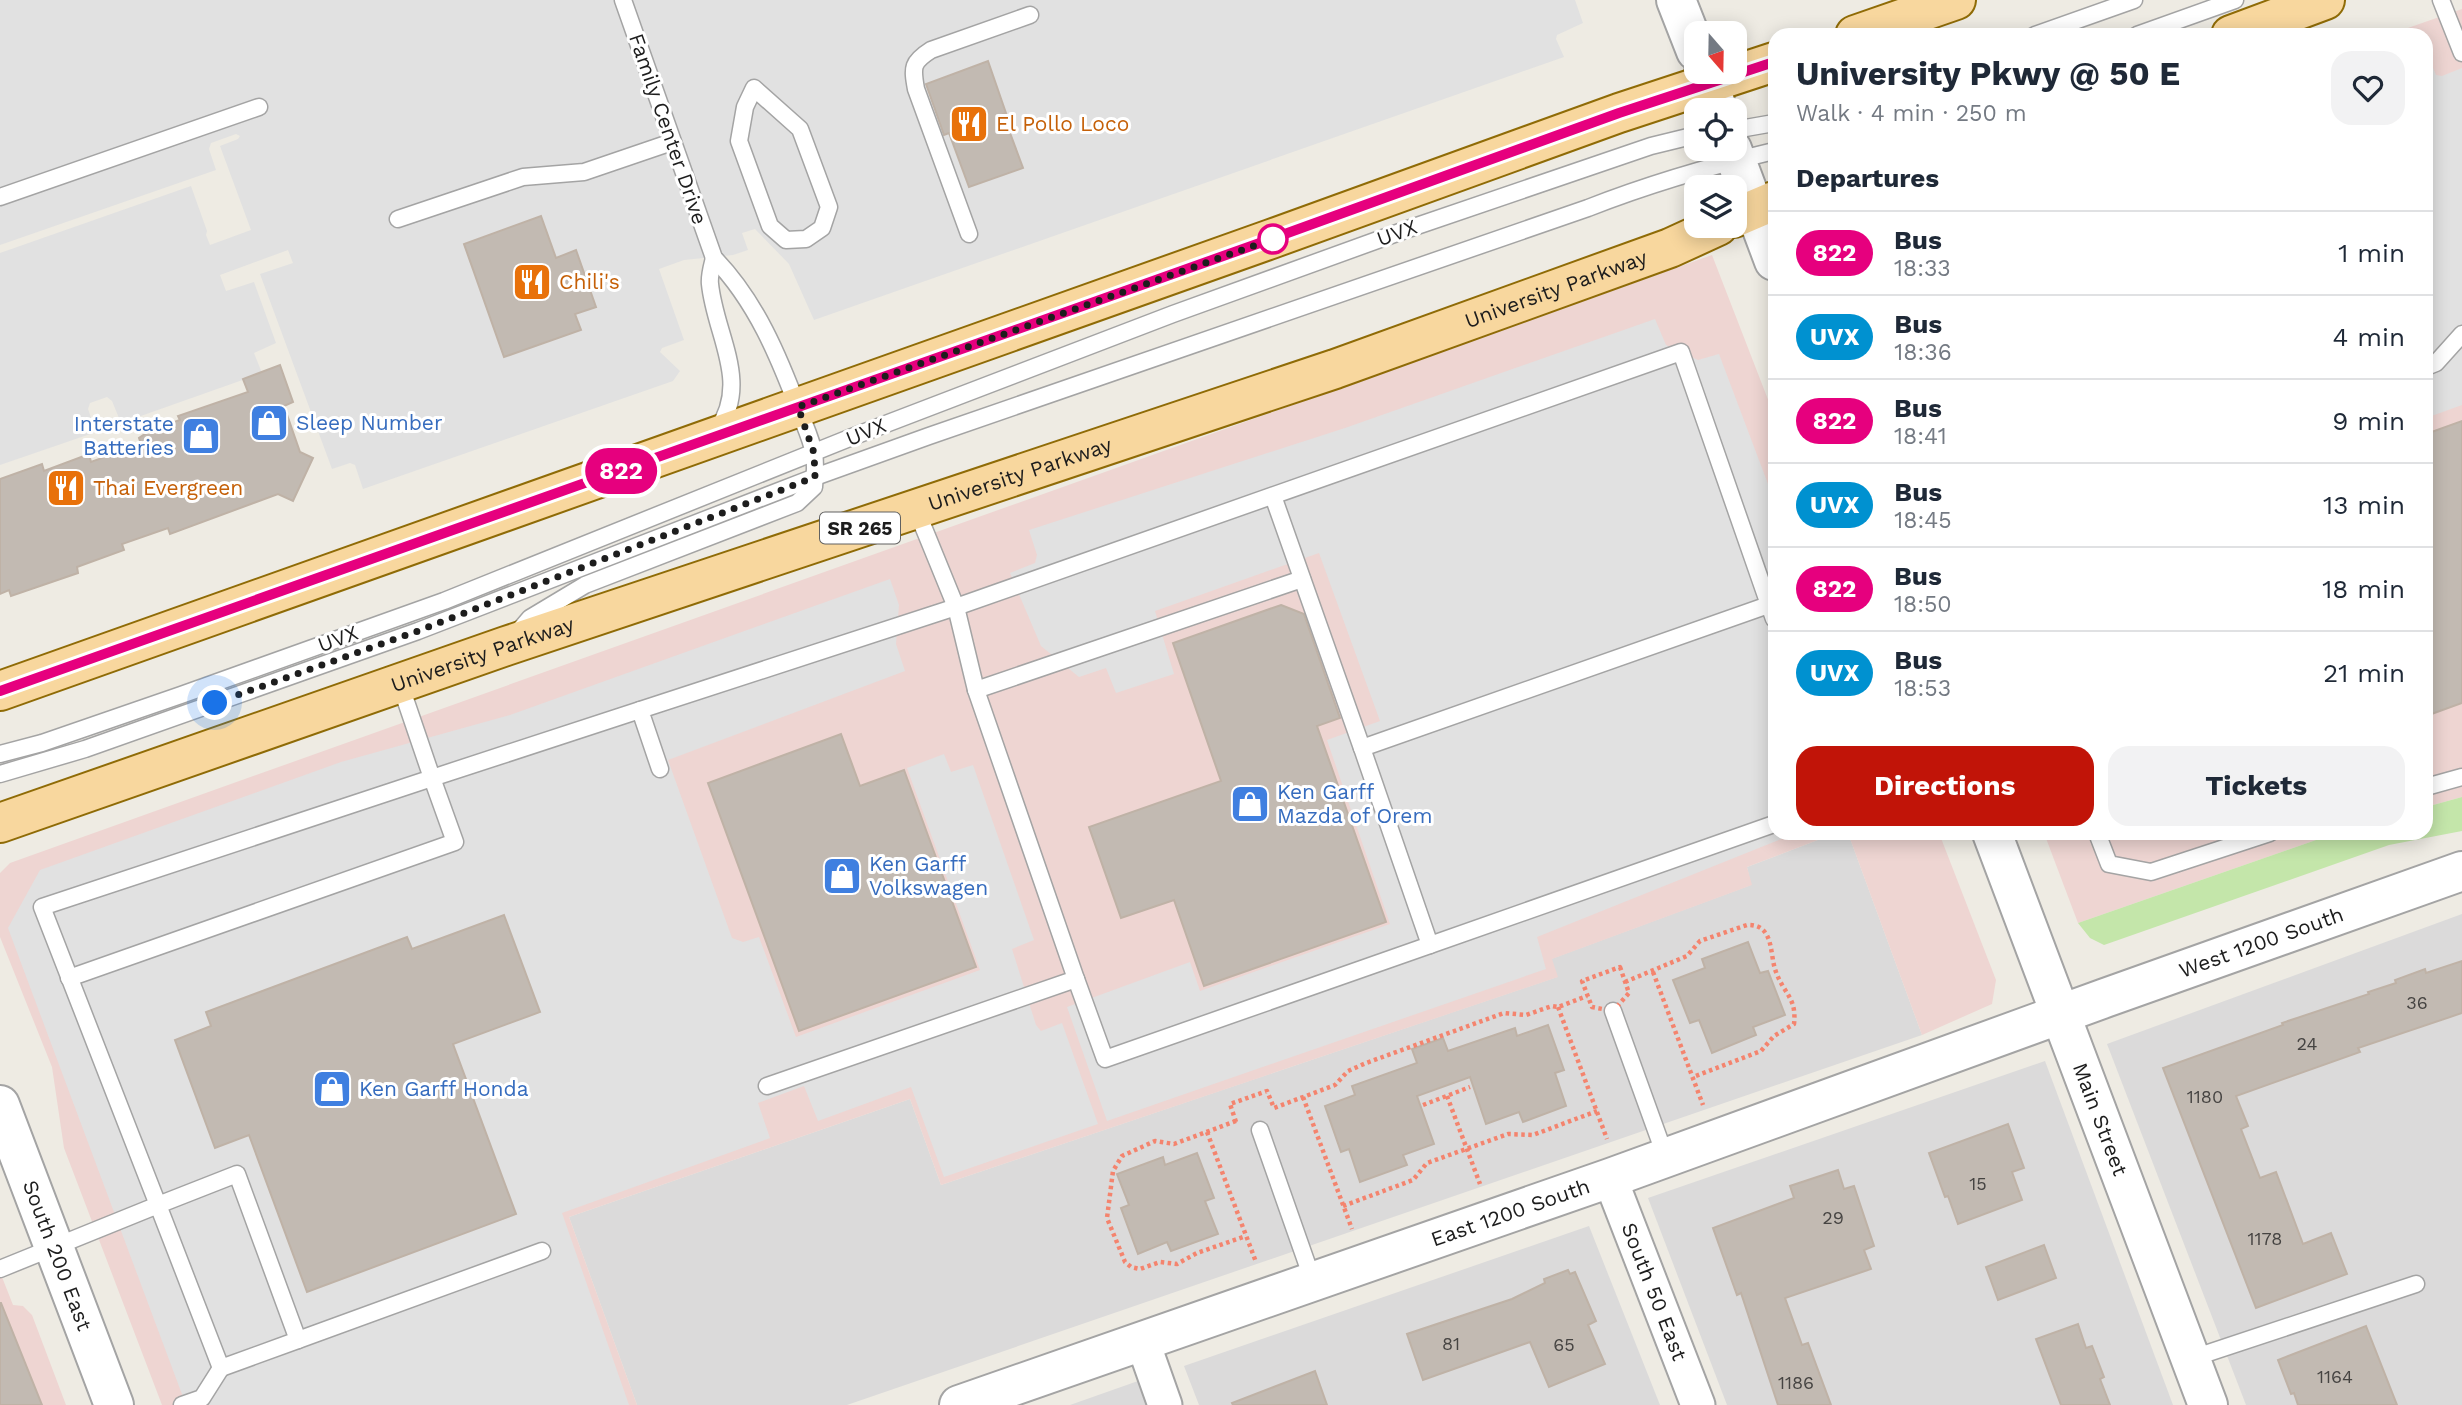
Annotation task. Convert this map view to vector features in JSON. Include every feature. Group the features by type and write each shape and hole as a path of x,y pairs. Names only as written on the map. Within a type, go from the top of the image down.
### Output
{"main road":[{"path":"1875,28 1956,0"},
{"path":"2250,28 2325,0"},
{"path":"1747,69 1768,64"},
{"path":"0,691 710,440 1696,84"},
{"name":"University Parkway","path":"0,823 506,646 1335,369 1692,238"}],"street":[{"path":"1676,0 1684,21"},
{"path":"1739,161 1768,245"},
{"name":"Main Street","path":"1995,840 2208,1405"},
{"name":"West 1200 South","path":"2060,1014 2462,871"},
{"name":"East 1200 South","path":"959,1405 1610,1178 2060,1014"},
{"name":"South 200 East","path":"0,1105 114,1405"},
{"name":"South 50 East","path":"1610,1178 1698,1405"},
{"path":"1142,1340 1166,1405"}],"lane":[{"name":"Family Center Drive","path":"623,0 714,258"},
{"path":"2055,28 2134,0"},
{"path":"2157,28 2235,0"},
{"path":"2441,0 2462,53"},
{"path":"969,234 916,89 913,72 917,59 931,50 1030,15"},
{"path":"754,88 800,129 829,207 822,228 806,239 786,240 770,226 739,141 745,107 754,88"},
{"path":"0,197 259,107"},
{"name":"UVX","path":"1747,139 1768,126"},
{"name":"UVX","path":"0,754 155,704 444,601 1027,369 1382,238 1651,146 1684,138"},
{"path":"398,219 523,177 584,172 672,142"},
{"name":"UVX","path":"1747,147 1768,149"},
{"name":"UVX","path":"0,774 97,744 418,631 815,477 1588,208 1699,161"},
{"path":"506,646 530,618 567,595 613,573 797,503 814,487 814,453 775,348 732,276 714,258"},
{"path":"710,440 728,409 733,380 709,283 714,258"},
{"path":"2433,364 2462,334"},
{"path":"221,1368 42,907 956,607 1681,352 1768,595"},
{"path":"1273,496 1430,945"},
{"path":"916,509 956,607 976,690 1105,1059 1768,826"},
{"path":"976,690 1302,579"},
{"path":"1362,748 1768,611"},
{"path":"69,978 455,842 400,684"},
{"path":"640,710 660,769"},
{"path":"2433,785 2462,777"},
{"path":"2100,840 2109,864 2151,872 2249,840"},
{"path":"767,1086 1076,979"},
{"path":"1613,1011 1665,1158"},
{"path":"1260,1130 1313,1281"},
{"path":"0,1269 237,1174 298,1340"},
{"path":"182,1405 202,1398 221,1368 542,1251"},
{"path":"2190,1359 2416,1284"}],"path":[{"path":"1625,982 1687,956 1700,941 1747,925 1761,928 1771,941 1775,971 1794,1002 1794,1024 1774,1036 1760,1051 1693,1077"},
{"path":"1592,1007 1582,981 1620,967 1629,993"},
{"path":"1653,972 1703,1105"},
{"path":"1240,1130 1230,1104 1267,1091 1274,1108 1335,1085 1348,1071 1367,1063 1504,1013 1526,1015 1587,996"},
{"path":"1558,1007 1607,1139"},
{"path":"1423,1105 1470,1087"},
{"path":"1447,1096 1480,1184"},
{"path":"1303,1097 1352,1229"},
{"path":"1343,1206 1413,1180 1427,1163 1508,1134 1533,1135 1597,1111"},
{"path":"1236,1121 1174,1144 1155,1141 1122,1156 1113,1171 1107,1217 1125,1262 1140,1269 1160,1262 1177,1264 1246,1236"},
{"path":"1207,1132 1256,1262"}],"shaded area":[{"path":"0,0 1575,0 1583,23 1557,35 1556,39 1564,57 814,320 789,264 755,229 742,233 748,250 733,255 684,260 659,269 684,340 662,348 660,352 680,371 673,381 363,489 355,465 350,463 332,469 260,274 293,263 288,250 220,275 226,291 254,282 276,343 254,353 262,373 121,423 112,401 107,397 90,403 88,409 96,432 0,465 0,253 191,186 210,245 251,230 220,146 238,139 240,136 236,134 211,143 209,149 216,170 0,245"},
{"path":"2462,9 2462,797 2433,805 2433,28 2408,28"},
{"path":"2433,68 2436,75 2442,76 2462,68 2462,405 2433,415"},
{"path":"1712,255 1768,400 1768,840 1818,840 1747,867 1752,885 1552,959 1558,977 941,1185 910,1099 569,1217 637,1405 162,1405 64,1148 52,1067 0,937 0,873 10,863"},
{"path":"1655,319 1666,345 1698,360 1719,354 1768,484 1768,840 1779,840 1537,937 1546,969 1107,1121 1067,1007 1190,962 1200,991 1390,924 1327,740 1380,721 1319,553 1155,611 1174,674 1116,693 1106,668 1079,677 1041,646 1010,573 1035,563 1037,555 1029,530 1345,428"},
{"path":"890,579 899,605 896,644 905,671 668,760 732,938 743,942 759,937 796,1037 980,970 907,768 944,754 951,772 973,765 1034,940 1012,949 1036,1025 1041,1031 1062,1023 1098,1124 944,1177 911,1087 818,1121 804,1086 758,1103 770,1138 562,1213 629,1405 186,1405 8,928 40,870 341,762 510,715"},
{"path":"1818,840 1851,840 1922,1035 847,1405 637,1405 569,1217 910,1099 941,1185 1557,977 1551,959 1751,885 1747,867"},
{"path":"1851,840 1942,840 1996,980 1992,1004 1922,1035"},
{"path":"2047,840 2316,840 2078,923"},
{"path":"2462,914 2462,1405 2246,1405 2107,1044"},
{"path":"2045,1061 2173,1405 1727,1405 1648,1198"},
{"path":"1589,1226 1660,1405 1199,1405 1184,1366"},
{"path":"0,1272 13,1305 23,1306 32,1315 66,1405 0,1405"},
{"path":"1138,1381 1146,1405 1070,1405"}],"green space":[{"path":"2462,797 2462,831 2433,837 2433,805"},
{"path":"2316,840 2415,840 2389,845 2104,945 2090,938 2078,923"}],"building":[{"name":"El Pollo Loco","path":"988,61 1006,113 1003,114 1023,168 969,187 949,133 944,135 926,84"},
{"name":"Chili's","path":"541,216 556,258 576,250 596,307 575,314 581,330 504,357 464,244"},
{"path":"280,365 293,402 284,406 300,452 313,458 293,501 278,494 170,534 168,528 122,544 124,550 77,567 78,573 11,596 9,590 0,594 0,479 42,464 44,471 89,454 91,462 141,444 139,438 151,430 180,420 178,416 248,392 243,379"},
{"path":"2462,421 2462,703 2433,713 2433,431"},
{"name":"Ken Garff Mazda of Orem","path":"1281,605 1304,614 1340,718 1317,726 1386,922 1204,986 1174,900 1121,918 1089,827 1221,781 1173,643"},
{"name":"Ken Garff Volkswagen","path":"841,734 860,786 904,770 976,967 799,1031 708,783"},
{"name":"Ken Garff Honda","path":"504,915 540,1012 453,1044 516,1214 307,1292 249,1135 215,1148 175,1040 211,1026 206,1012 407,937 412,949"},
{"path":"1748,942 1760,973 1768,971 1785,1015 1753,1027 1756,1035 1712,1053 1699,1020 1690,1023 1673,980 1705,968 1702,959"},
{"path":"2462,961 2462,1013 2358,1048 2360,1052 2236,1096 2248,1126 2241,1129 2260,1178 2276,1172 2303,1244 2331,1233 2347,1274 2256,1308 2163,1068 2283,1025 2282,1023 2369,994 2368,992 2396,983 2395,980 2425,969 2426,973"},
{"path":"1548,1025 1564,1070 1555,1073 1566,1106 1523,1122 1519,1112 1486,1124 1470,1077 1417,1096 1434,1144 1403,1155 1407,1165 1360,1182 1349,1149 1341,1152 1325,1106 1355,1095 1352,1086 1417,1063 1412,1049 1443,1038 1448,1051 1515,1028 1517,1036"},
{"path":"2008,1124 2024,1168 2012,1172 2022,1200 1958,1224 1929,1153"},
{"path":"1197,1153 1214,1198 1205,1201 1218,1234 1171,1251 1167,1242 1138,1254 1121,1208 1129,1205 1117,1174 1163,1157 1165,1165"},
{"path":"1838,1170 1844,1189 1854,1186 1874,1246 1864,1250 1871,1269 1785,1298 1802,1345 1808,1343 1831,1405 1778,1405 1741,1293 1737,1295 1713,1228 1794,1198 1790,1186"},
{"path":"2044,1245 2056,1278 1998,1300 1986,1267"},
{"path":"1568,1270 1570,1274 1575,1272 1596,1321 1588,1325 1605,1364 1549,1387 1530,1342 1423,1380 1407,1334 1512,1299 1545,1283 1544,1279"},
{"path":"1,1303 42,1405 0,1405"},
{"path":"2078,1324 2086,1348 2092,1346 2104,1377 2100,1379 2110,1405 2061,1405 2036,1339"},
{"path":"2366,1326 2397,1405 2298,1405 2278,1360"},
{"path":"1315,1371 1327,1405 1232,1403"}],"bus line":[{"name":"822","path":"0,691 1619,113 1768,64"}],"place":[{"name":"El Pollo Loco","path":"969,124"},
{"name":"Chili's","path":"532,282"},
{"name":"Sleep Number","path":"269,423"},
{"name":"Interstate Batteries","path":"201,436"},
{"name":"Thai Evergreen","path":"66,488"},
{"name":"Ken Garff Mazda of Orem","path":"1250,804"},
{"name":"Ken Garff Volkswagen","path":"842,876"},
{"name":"Ken Garff Honda","path":"332,1089"}],"route":[{"path":"215,703 418,631 815,477 814,453 798,407 1273,239"}]}
